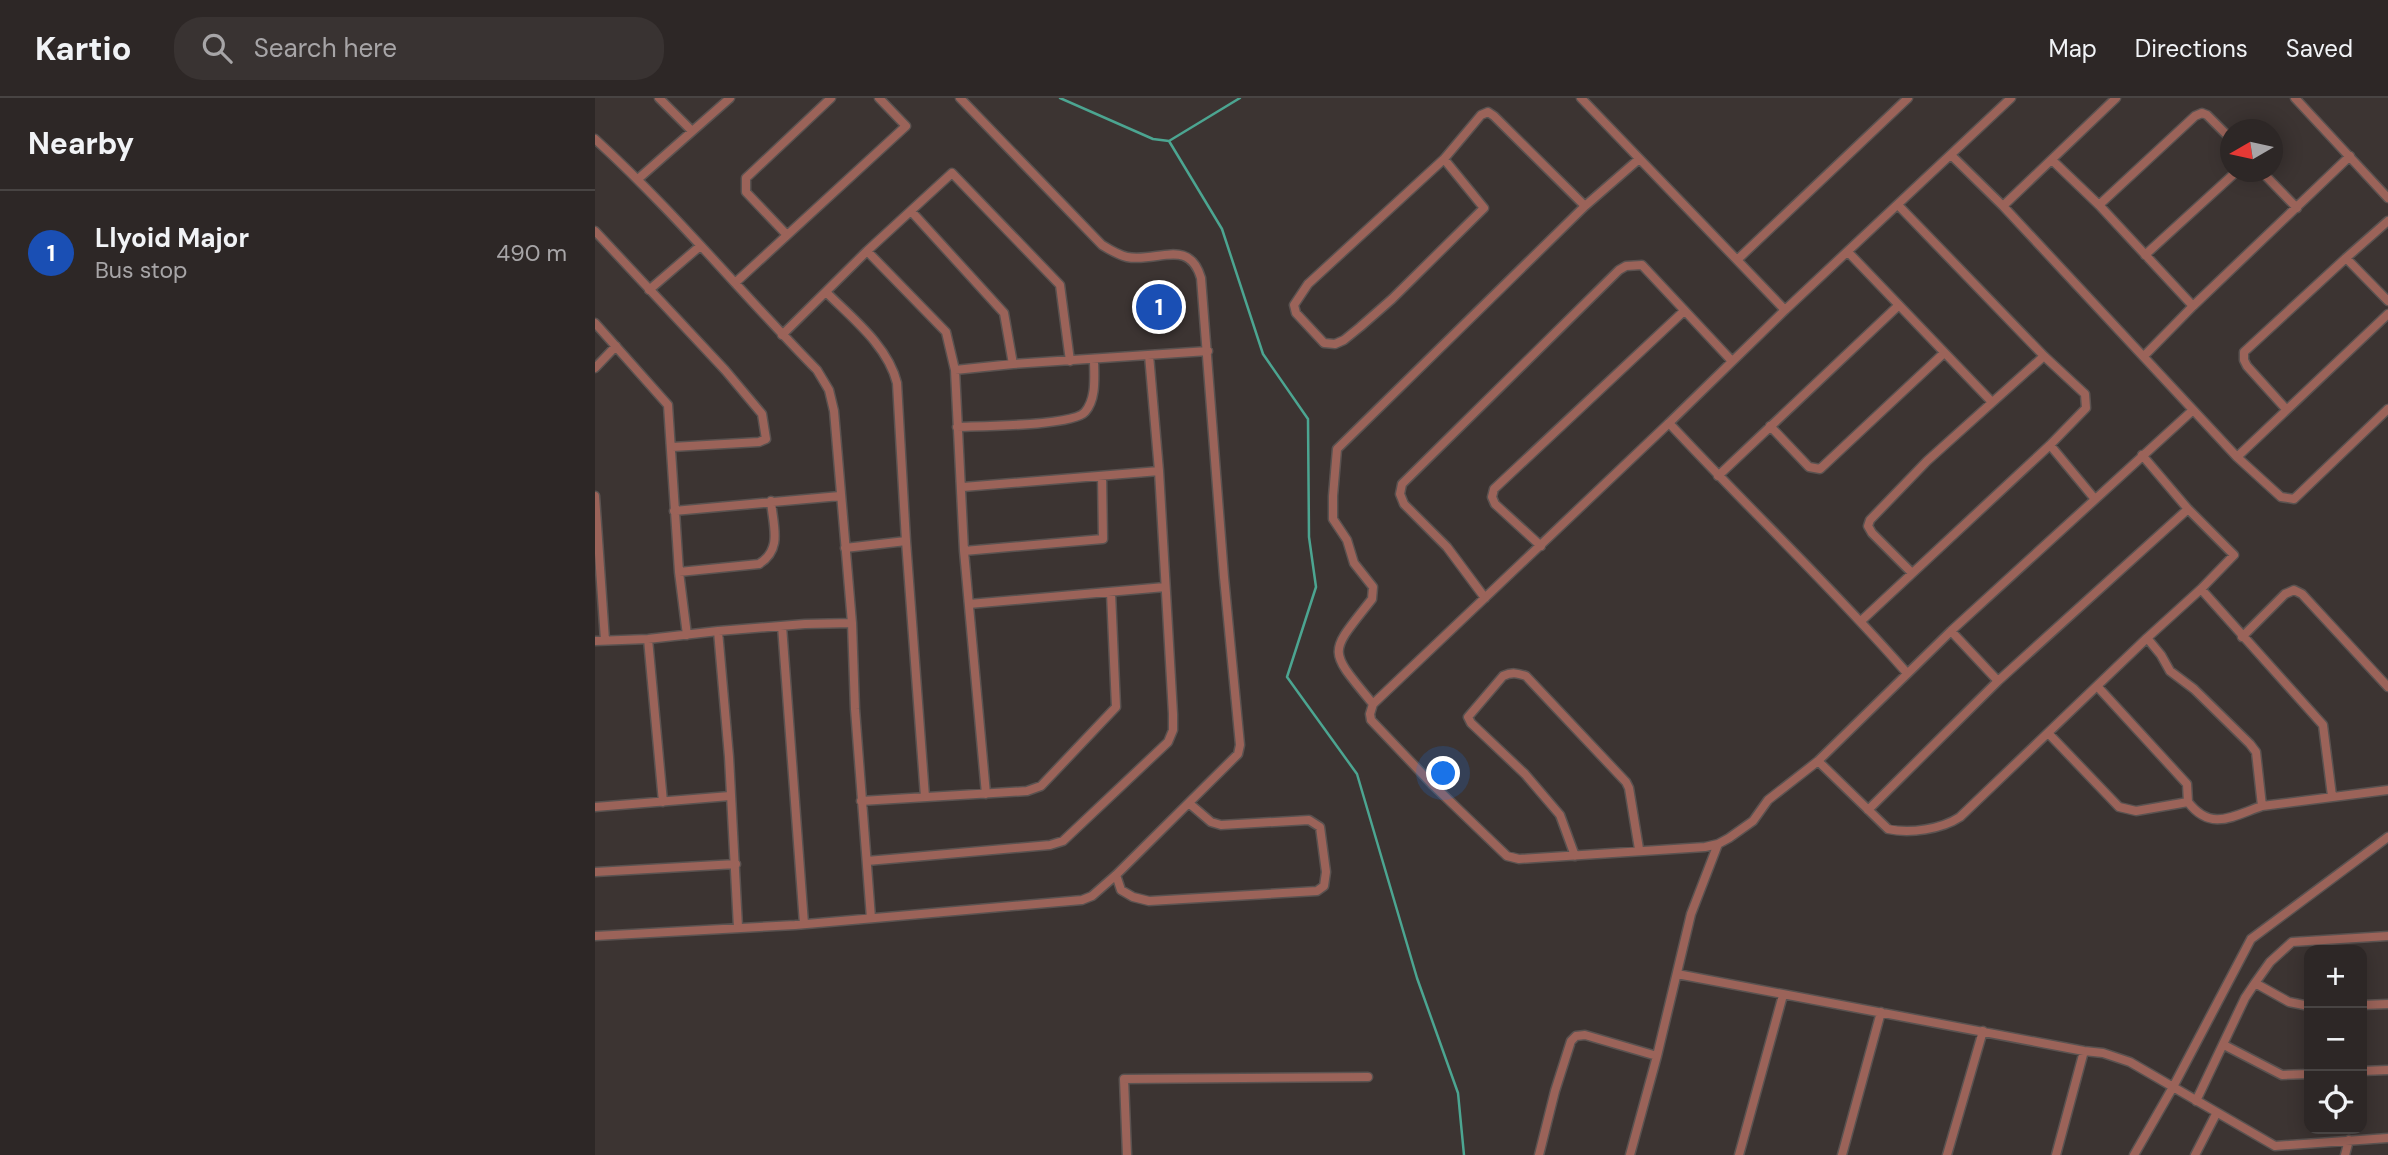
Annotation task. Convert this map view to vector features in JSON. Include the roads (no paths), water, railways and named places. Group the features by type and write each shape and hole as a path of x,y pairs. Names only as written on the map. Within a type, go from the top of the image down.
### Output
{"street":[{"path":"659,98 692,131"},
{"path":"638,179 730,98"},
{"path":"787,236 745,192 746,178 831,98"},
{"path":"735,283 906,126 879,98"},
{"path":"595,936 804,924 1070,903 1092,896 1235,760 1240,745 1224,578 1202,278 1193,259 1185,256 1129,258 1102,246 960,98"},
{"path":"1581,98 1785,310"},
{"path":"1737,260 1908,98"},
{"path":"2011,98 1731,360 1541,546 1373,704 1371,720 1432,784 1507,856 1519,859 1616,854 1639,849 1718,844 1753,821 1768,800 1818,761 1906,672 2193,410"},
{"path":"2003,206 2116,98"},
{"path":"2295,98 2388,198"},
{"path":"1444,159 1484,208 1360,327 1335,344 1324,343 1296,313 1294,305 1299,295 1444,159 1475,120 1488,112 1585,206"},
{"path":"2099,205 2195,116 2201,113 2207,115 2220,128"},
{"path":"595,139 638,179 817,370 829,390 834,411 852,623 861,801 871,918"},
{"path":"1951,155 2003,206 2237,457 2281,497 2294,499 2388,409"},
{"path":"2144,356 2350,156"},
{"path":"1373,704 1342,666 1338,654 1338,646 1343,636 1372,599 1373,587 1354,563 1347,540 1333,519 1332,496 1337,449 1585,206 1639,159"},
{"path":"2052,160 2099,205 2193,306"},
{"path":"782,335 867,251 952,173 1060,285 1070,360"},
{"path":"2145,255 2225,182"},
{"path":"2272,182 2297,208"},
{"path":"1861,621 2050,445 2086,408 2087,401 2085,394 2044,356 1898,205"},
{"path":"911,211 1004,313 1013,364"},
{"path":"2286,409 2247,366 2244,360 2245,352 2388,221"},
{"path":"595,231 725,370 762,414 765,422 766,439 759,442 672,447"},
{"path":"649,290 699,247"},
{"path":"867,251 946,332 955,370 963,487 964,551 986,793"},
{"path":"1848,252 1991,401"},
{"path":"2346,258 2388,301"},
{"path":"1485,598 1447,547 1404,504 1400,494 1402,484 1626,265 1642,265 1731,360"},
{"path":"826,292 887,355 897,383 925,797"},
{"path":"1718,476 1899,305"},
{"path":"1541,546 1495,504 1492,497 1494,489 1684,311"},
{"path":"2237,457 2388,314"},
{"path":"595,323 668,405 679,572 687,635"},
{"path":"595,368 616,346"},
{"path":"955,370 1208,351"},
{"path":"1770,426 1809,467 1820,469 1944,353"},
{"path":"867,861 1050,845 1063,841 1161,751 1173,730 1159,471 1149,355"},
{"path":"1912,573 1872,533 1868,526 1870,520 1927,461 2044,356"},
{"path":"957,427 1061,421 1080,416 1093,395 1094,359"},
{"path":"1669,423 1861,621 1906,672"},
{"path":"2050,445 2094,498"},
{"path":"1818,761 1888,829 1944,826 1960,817 2049,734 2234,555 2188,509 2142,455"},
{"path":"963,487 1159,471"},
{"path":"964,551 1103,539 1102,476"},
{"path":"595,496 597,580 605,640"},
{"path":"674,511 840,496"},
{"path":"679,572 759,564 770,556 775,547 771,501"},
{"path":"1868,810 1998,681 2188,509"},
{"path":"845,548 906,541"},
{"path":"969,604 1165,587"},
{"path":"2201,589 2323,725 2332,796"},
{"path":"2242,637 2285,594 2294,590 2302,594 2388,687"},
{"path":"861,801 1027,791 1041,786 1116,707 1111,593"},
{"path":"595,641 852,623"},
{"path":"782,626 804,924"},
{"path":"717,631 729,758 737,927"},
{"path":"1951,631 1998,681"},
{"path":"2147,638 2170,671 2194,690 2256,752 2262,806"},
{"path":"648,639 663,802"},
{"path":"1575,856 1560,815 1525,774 1471,723 1468,717 1503,676 1510,673 1526,676 1626,782 1639,849"},
{"path":"2097,687 2187,784 2188,802 2201,816 2221,821 2262,806 2388,790"},
{"path":"2049,734 2119,807 2136,811 2188,802"},
{"path":"595,807 730,796"},
{"path":"1116,875 1121,890 1133,897 1149,901 1317,891 1324,886 1326,872 1320,827 1315,822 1309,820 1221,825 1202,816 1190,804"},
{"path":"2134,1155 2251,939 2388,837"},
{"path":"1630,1155 1691,914 1718,844"},
{"path":"595,872 736,864"},
{"path":"2196,1101 2245,998 2270,962 2292,942 2388,936"},
{"path":"1677,974 2103,1053 2130,1062 2275,1146 2388,1138"},
{"path":"2255,983 2289,1002 2304,1005"},
{"path":"1739,1155 1783,995"},
{"path":"2367,1005 2388,1004"},
{"path":"1842,1155 1881,1012"},
{"path":"1947,1155 1983,1031"},
{"path":"1539,1155 1555,1091 1571,1041 1576,1036 1585,1035 1657,1056"},
{"path":"2224,1045 2281,1075 2304,1074"},
{"path":"2056,1155 2084,1051"},
{"path":"2367,1071 2388,1070"},
{"path":"1127,1155 1124,1079 1368,1077"},
{"path":"2195,1155 2216,1114"},
{"path":"2345,1155 2349,1140"},
{"path":"2270,1155 2275,1146"}],"waterway":[{"path":"1060,98 1153,139 1169,141"},
{"path":"1169,141 1240,98"},
{"path":"1169,141 1222,229 1263,354 1308,419 1309,537 1316,587 1287,677 1357,774 1417,978 1458,1093 1464,1155"}],"place":[{"name":"Llyoid Major","path":"1159,307"}]}
